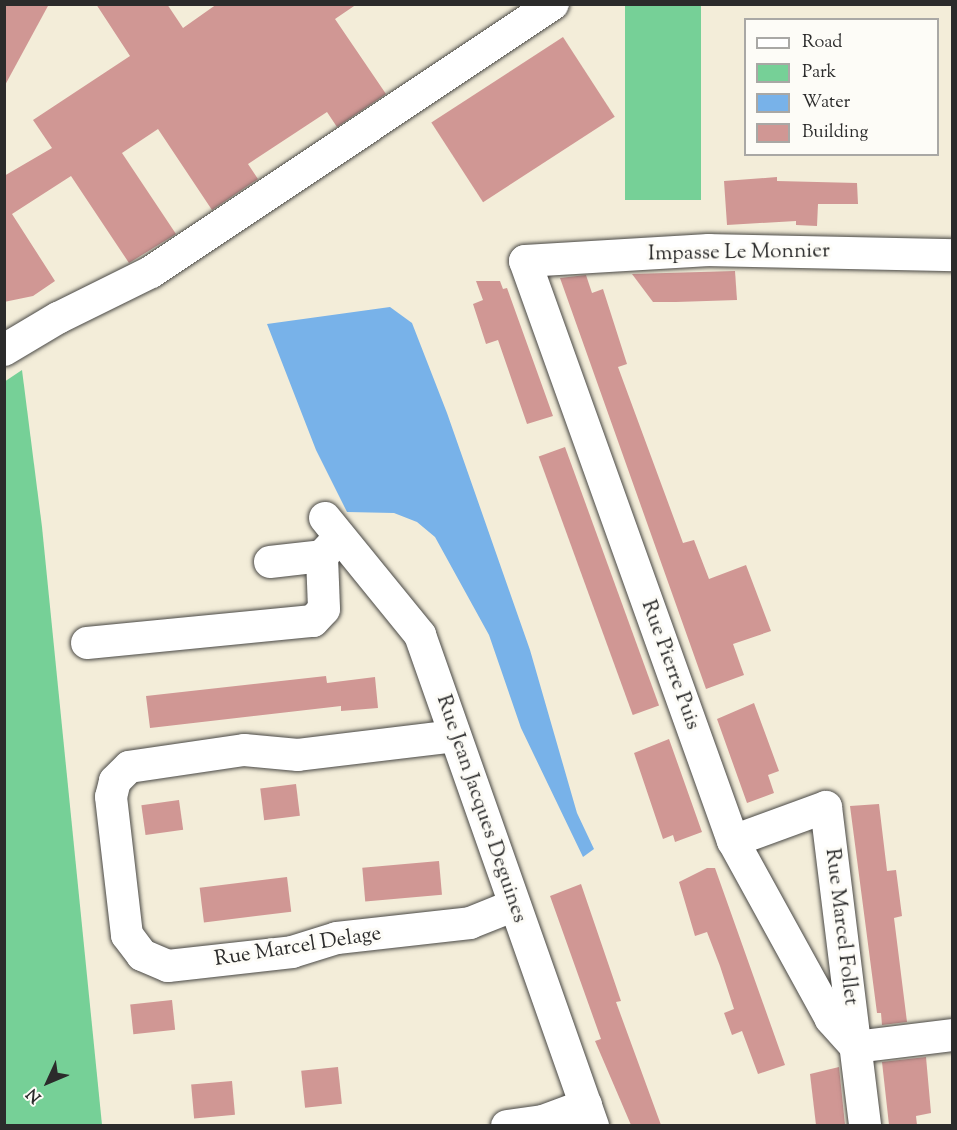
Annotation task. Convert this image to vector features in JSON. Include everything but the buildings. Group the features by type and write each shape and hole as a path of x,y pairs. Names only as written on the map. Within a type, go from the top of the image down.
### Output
{"street":[{"path":"4,350 58,318 151,272 553,4"},
{"name":"Impasse Le Monnier","path":"525,261 709,250 952,255"},
{"name":"Rue Pierre Puis","path":"525,261 733,841 831,1019 856,1047"},
{"path":"87,643 313,621 324,609 329,537 270,561"},
{"name":"Rue Jean Jacques Deguines","path":"329,537 420,635 589,1115"},
{"name":"Rue Marcel Delage","path":"456,736 298,754 244,750 129,767 115,781 111,797 127,935 142,955 168,966 292,952 337,938 470,923 515,905"},
{"name":"Rue Marcel Follet","path":"733,841 826,807 866,1125"},
{"path":"856,1047 952,1035"},
{"path":"507,1125 589,1115"}],"green space":[{"path":"625,5 701,5 701,200 625,200"},
{"path":"22,370 42,527 102,1125 5,1125 4,382"}],"water":[{"path":"390,307 412,323 447,413 530,650 577,813 594,849 583,857 521,728 489,635 435,537 417,522 394,513 347,512 316,450 267,324"}]}
